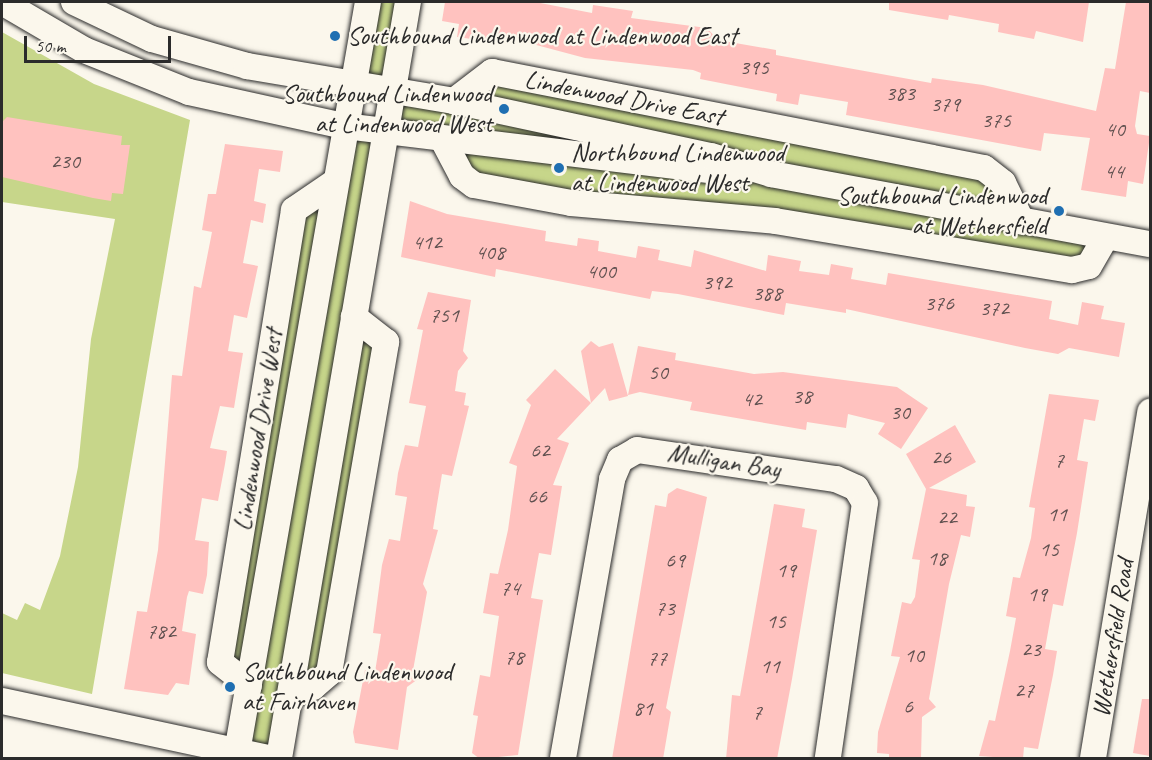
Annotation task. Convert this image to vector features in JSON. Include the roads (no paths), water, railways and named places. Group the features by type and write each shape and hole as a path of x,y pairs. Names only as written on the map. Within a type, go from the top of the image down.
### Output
{"street":[{"name":"Lindenwood Drive East","path":"2,2 84,50 141,75 189,92 344,126 443,140 716,174 771,174"},
{"name":"Lindenwood Drive East","path":"74,2 200,56 350,86 454,100 711,156 771,174 1105,238 1150,244"},
{"name":"Lindenwood Drive West","path":"237,756 350,86 368,2"},
{"path":"279,759 408,2"},
{"name":"Lindenwood Drive East","path":"454,100 492,72 984,168 1003,183 1022,222"},
{"path":"443,140 462,176 474,185 572,203 775,221 1072,270 1089,266 1105,238"},
{"name":"Lindenwood Drive West","path":"249,685 220,662 294,210 334,182"},
{"path":"290,695 313,687 329,673 386,342 354,317"},
{"name":"Wethersfield Road","path":"1094,759 1141,530 1150,412"},
{"name":"Mulligan Bay","path":"563,759 612,479 620,460 637,450 836,479 856,488 865,502 828,759"},
{"path":"2,701 237,756 267,759"}],"place":[{"name":"Southbound Lindenwood at Lindenwood East","path":"335,36"},
{"name":"Southbound Lindenwood at Lindenwood West","path":"504,109"},
{"name":"Northbound Lindenwood at Lindenwood West","path":"559,168"},
{"name":"Southbound Lindenwood at Wethersfield","path":"1059,211"},
{"name":"Southbound Lindenwood at Fairhaven","path":"230,687"}]}
